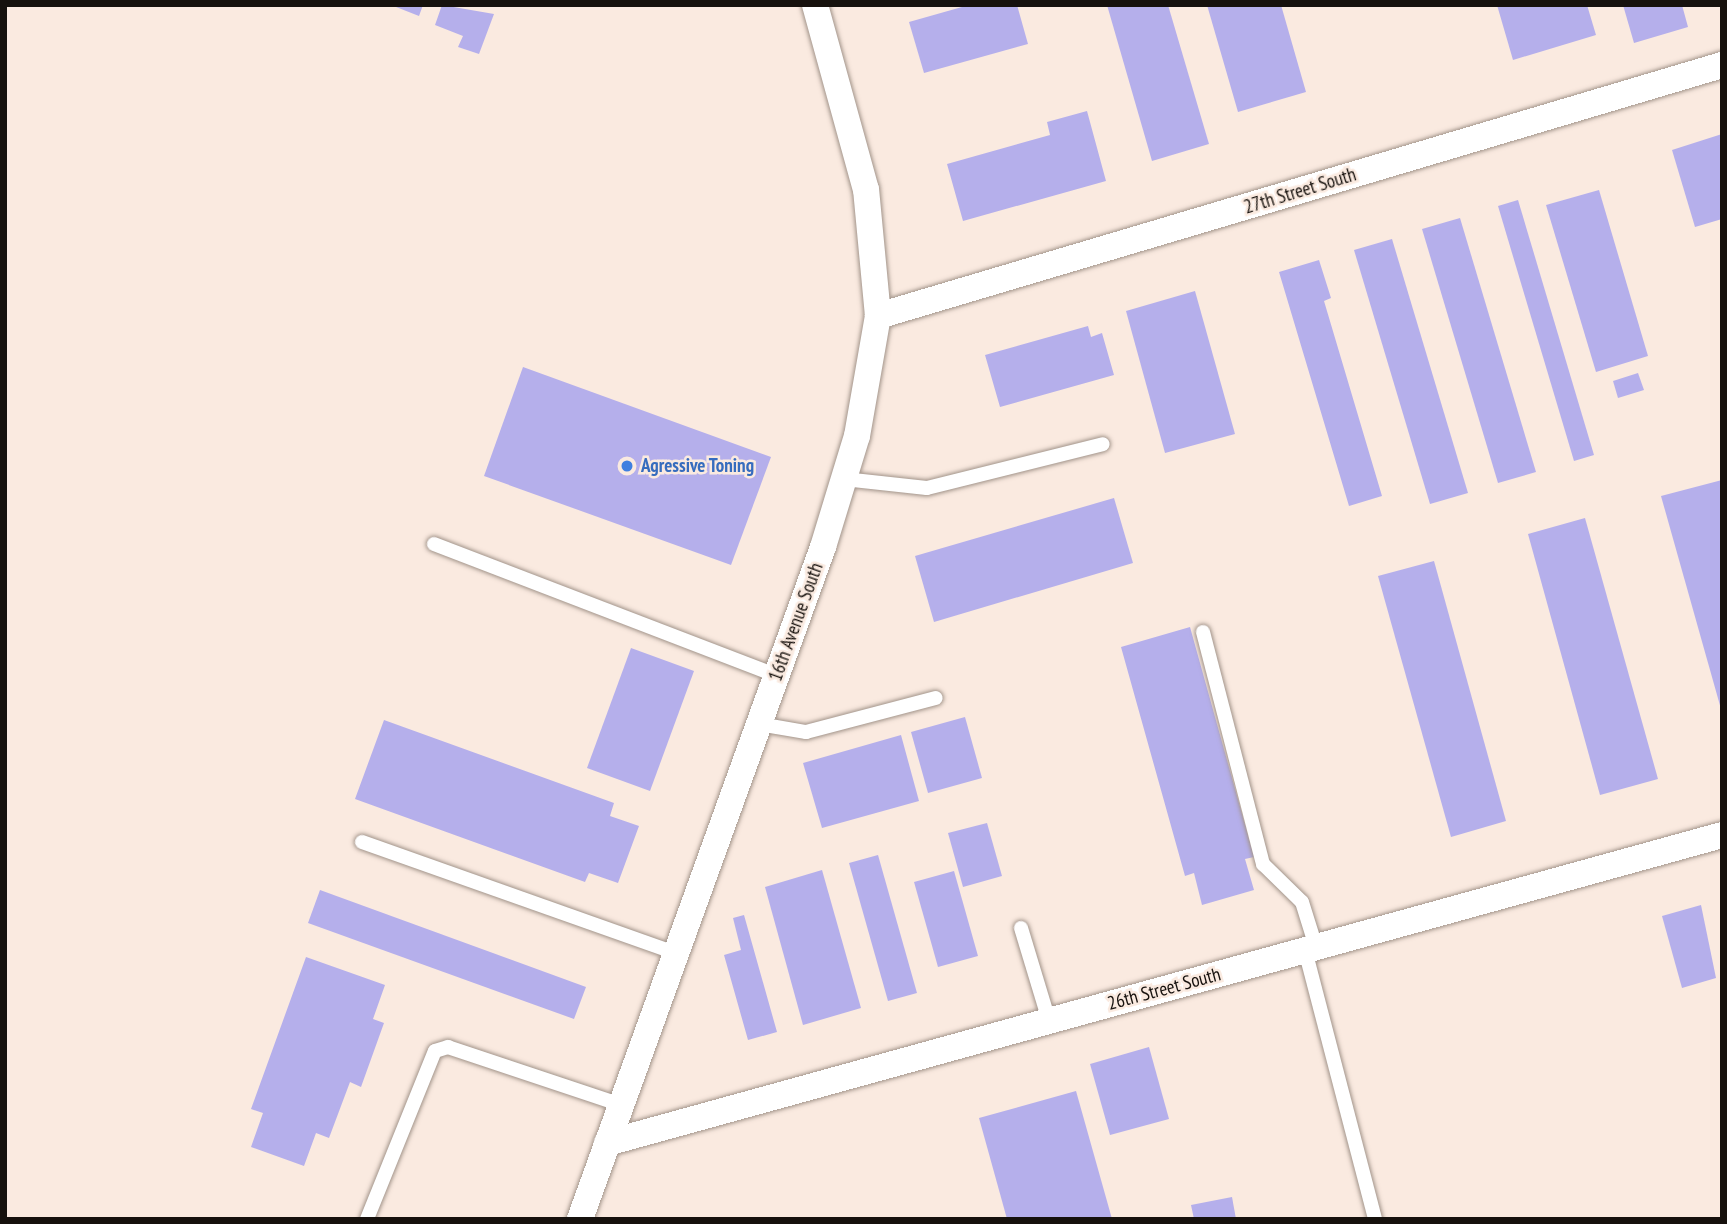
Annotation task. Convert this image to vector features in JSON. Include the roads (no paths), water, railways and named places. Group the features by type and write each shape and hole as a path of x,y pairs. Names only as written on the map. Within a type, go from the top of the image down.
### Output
{"street":[{"name":"16th Avenue South","path":"580,1219 777,676 844,479 878,316 866,190 815,5"},
{"name":"27th Street South","path":"878,316 1722,65"},
{"name":"26th Street South","path":"607,1143 1722,835"}],"lane":[{"path":"844,479 927,488 1103,444"},
{"path":"433,544 777,676"},
{"path":"1203,632 1264,864 1302,902 1310,948 1375,1219"},
{"path":"759,724 806,732 936,698"},
{"path":"362,842 676,953"},
{"path":"1021,928 1049,1021"},
{"path":"367,1219 435,1051 448,1047 621,1105"}],"place":[{"name":"Agressive Toning","path":"627,466"}]}
